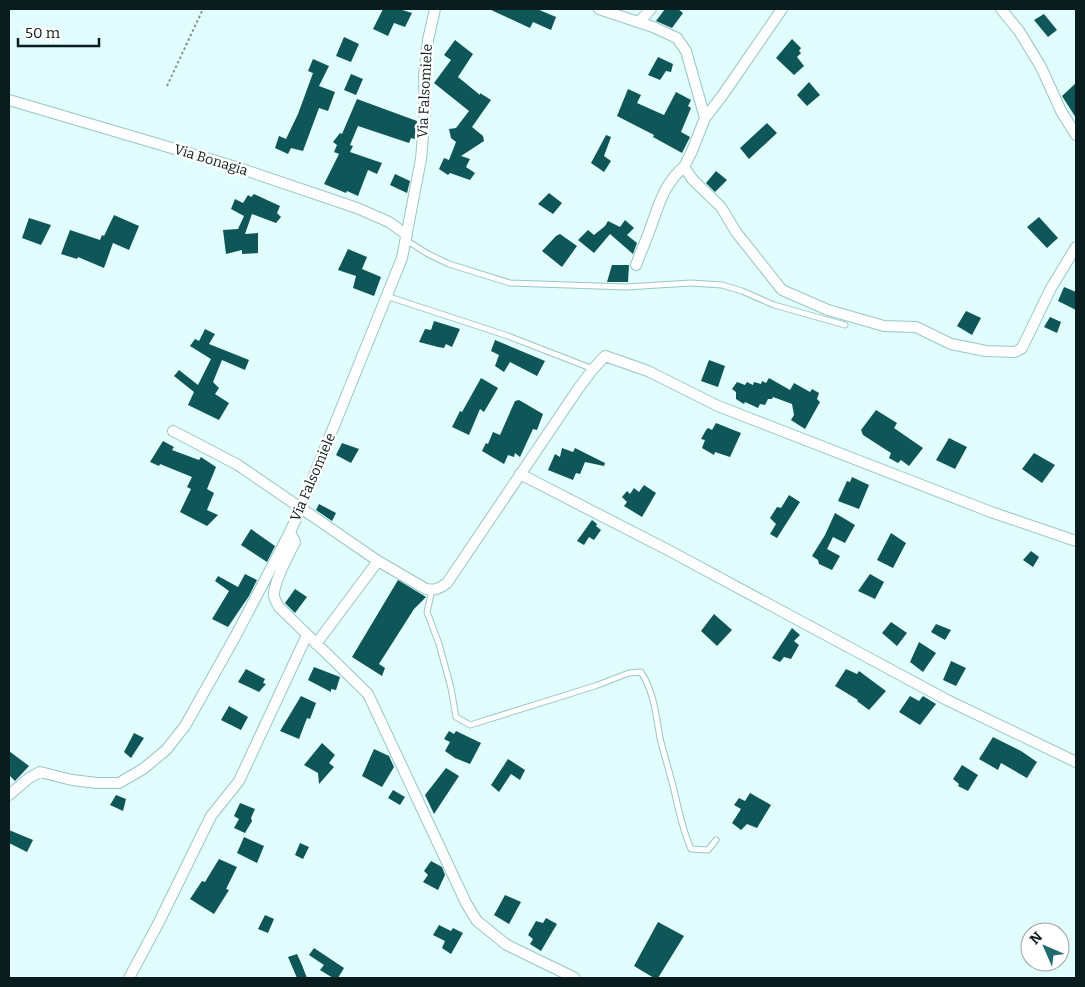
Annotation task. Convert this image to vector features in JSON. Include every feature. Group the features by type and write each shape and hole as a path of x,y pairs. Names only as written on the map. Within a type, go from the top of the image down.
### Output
{"street":[{"name":"Via Falsomiele","path":"9,795 29,778 40,772 72,780 119,783 143,769 166,750 185,726 235,637 300,510 402,258 421,158 425,113 424,75 428,40 435,9"},
{"path":"599,9 653,27 676,38 686,50 706,118"},
{"path":"639,22 651,9"},
{"path":"636,265 658,202 673,176 684,167 706,118 782,9"},
{"path":"1001,9 1019,31 1041,67 1061,111 1076,135"},
{"name":"Via Bonagia","path":"9,100 236,167 357,208 389,222 406,237"},
{"path":"684,167 693,180 722,207 736,232 782,290 828,310 884,326 916,327 951,344 986,351 1015,352 1022,348 1050,288 1076,247"},
{"path":"173,431 238,466 300,510 378,561 426,589 439,589 447,583 470,551 520,474 593,369 605,356 648,370 718,406 991,512 1076,541"},
{"path":"520,474 668,550 947,700 1076,762"},
{"path":"290,532 295,542 283,565 274,592 275,600 279,607 368,694 466,903 477,920 507,945 575,978"},
{"path":"316,644 378,561"},
{"path":"129,978 211,816 239,781 307,635"}],"lane":[{"path":"406,237 428,254 449,264 510,283 626,287 691,283 722,285 742,291 774,305 845,325"},
{"path":"386,296 508,336 593,369"},
{"path":"432,590 427,612 441,653 456,717 470,725 595,686 628,673 641,672 648,682 660,740 683,831 691,849 708,850 716,840"}],"path":[{"path":"167,86 203,9"}],"building":[{"path":"383,9 399,9 412,13 405,27 394,23 388,36 373,29"},
{"path":"489,9 537,9 556,17 551,30 533,22 530,28"},
{"path":"665,9 678,9 683,13 672,28 656,21"},
{"path":"1044,14 1057,30 1048,37 1034,20"},
{"path":"344,37 359,44 351,62 336,56"},
{"path":"792,39 801,48 799,51 801,53 797,57 804,66 794,75 776,58"},
{"path":"455,40 473,54 458,77 480,95 480,93 491,100 472,127 483,136 484,141 461,156 470,159 466,167 475,173 470,180 450,173 448,175 439,169 444,158 449,160 456,142 451,138 449,129 456,128 469,111 434,83 451,60 444,55"},
{"path":"658,57 673,64 671,72 666,71 660,80 648,75"},
{"path":"313,59 329,66 319,86 335,92 328,111 319,108 303,151 291,148 288,154 275,148 279,136 286,139 298,114 313,73 308,71"},
{"path":"351,74 363,79 356,95 344,90"},
{"path":"809,82 820,95 807,106 797,95"},
{"path":"1076,83 1076,118 1062,96"},
{"path":"628,89 641,95 637,103 664,115 676,92 691,100 688,106 691,108 681,132 690,137 682,153 653,137 654,135 617,116"},
{"path":"357,99 417,121 415,139 411,138 409,143 358,126 350,145 353,146 350,152 382,163 377,174 368,170 358,196 324,184 339,154 334,152 337,145 333,142 340,133 342,134"},
{"path":"767,123 777,133 749,159 740,148"},
{"path":"606,135 611,137 604,156 611,161 604,172 591,163"},
{"path":"716,171 727,180 715,192 706,183"},
{"path":"395,174 410,181 407,193 390,185"},
{"path":"549,193 562,203 553,214 538,204"},
{"path":"254,194 280,206 277,213 281,217 276,223 252,214 245,234 258,233 258,253 242,254 242,250 226,254 223,230 238,229 244,216 231,209 235,199 243,203 248,195 251,197"},
{"path":"114,215 139,226 129,250 113,243 104,268 78,257 77,259 61,254 70,230 100,240 102,235 104,236"},
{"path":"1039,217 1058,238 1047,248 1027,227"},
{"path":"29,218 51,225 41,245 22,238"},
{"path":"625,220 634,228 627,235 637,243 633,254 610,234 594,253 578,240 588,230 594,235 608,221 620,227"},
{"path":"560,234 577,246 562,267 542,251"},
{"path":"348,249 367,257 362,269 381,277 374,296 353,288 356,276 338,270"},
{"path":"612,265 629,265 628,282 607,282"},
{"path":"1064,287 1076,292 1076,310 1058,301"},
{"path":"966,311 981,318 972,335 957,326"},
{"path":"1050,317 1061,322 1057,333 1044,327"},
{"path":"434,321 460,329 452,347 446,344 444,348 419,342 425,329 431,330"},
{"path":"205,329 215,334 209,344 249,360 245,370 222,360 213,382 219,388 215,394 229,403 219,420 188,405 194,392 174,376 179,370 198,385 211,359 190,346 195,339 199,341"},
{"path":"495,340 545,361 537,376 510,362 504,372 495,366 499,355 491,351"},
{"path":"709,360 725,366 718,387 701,381"},
{"path":"481,378 498,388 484,412 480,409 469,435 452,427"},
{"path":"769,378 790,390 794,383 810,392 812,389 819,393 817,399 820,402 805,429 791,420 794,415 792,404 773,397 768,399 765,405 760,404 758,408 745,402 744,404 736,399 736,392 732,389 737,382 745,385 747,382 753,385 754,382 761,384 762,381 766,383"},
{"path":"519,400 543,414 537,430 533,429 520,457 515,453 514,457 508,455 504,464 482,451 486,443 488,444 493,432 500,435 515,401"},
{"path":"876,410 897,423 894,428 923,448 909,466 901,460 898,463 889,458 891,453 863,435 861,430"},
{"path":"716,423 741,433 730,457 715,452 714,455 702,448 705,440 701,439 706,430 708,428 712,430"},
{"path":"949,438 967,447 955,469 936,460"},
{"path":"163,441 174,447 172,450 199,460 201,457 216,467 207,489 214,493 207,510 218,515 207,526 180,512 191,489 187,487 192,477 150,462"},
{"path":"342,443 359,449 351,463 336,455"},
{"path":"562,448 573,452 575,448 605,463 604,466 585,462 580,474 576,473 573,480 548,470 555,454 560,457"},
{"path":"1034,453 1055,465 1042,483 1022,469"},
{"path":"852,477 869,485 859,509 838,501 847,481 850,482"},
{"path":"644,485 656,493 642,517 624,506 627,502 622,497 627,491 630,494 634,488 639,492"},
{"path":"789,495 800,502 777,538 770,534 776,524 770,518 777,507 781,508"},
{"path":"319,504 336,513 332,521 316,510"},
{"path":"835,513 855,525 845,543 833,537 827,549 840,556 832,570 819,564 818,560 812,556 825,535"},
{"path":"592,520 601,530 594,540 589,537 584,545 577,541"},
{"path":"251,529 275,546 267,562 241,545"},
{"path":"891,533 906,543 893,568 877,560"},
{"path":"1031,551 1039,557 1033,567 1023,560"},
{"path":"245,574 257,580 249,596 228,627 212,619 229,591 215,581 218,576 238,587"},
{"path":"870,574 884,582 875,599 858,591"},
{"path":"398,580 426,597 414,609 379,664 385,668 382,676 352,657"},
{"path":"295,589 307,597 295,613 285,603"},
{"path":"714,614 732,630 717,646 701,631"},
{"path":"891,622 907,633 897,646 882,633"},
{"path":"936,624 951,630 945,640 931,632"},
{"path":"792,628 800,635 794,641 799,645 791,659 784,657 780,662 772,658"},
{"path":"919,642 936,653 923,672 910,662"},
{"path":"951,661 966,668 956,686 943,680"},
{"path":"314,667 340,677 336,690 331,689 331,692 308,680"},
{"path":"246,669 265,679 263,683 266,684 259,692 238,682"},
{"path":"846,669 857,674 859,671 886,691 869,710 858,700 835,686"},
{"path":"301,696 316,703 310,719 307,718 299,739 280,731"},
{"path":"910,696 919,701 923,696 936,704 920,725 899,712"},
{"path":"229,706 248,717 241,730 221,720"},
{"path":"449,731 454,734 456,731 481,743 470,764 455,758 445,751 450,742 444,739"},
{"path":"134,733 144,738 131,758 124,752"},
{"path":"993,737 1021,751 1037,762 1027,778 1001,763 998,770 979,759"},
{"path":"322,743 335,755 329,763 334,767 319,784 318,773 304,765"},
{"path":"374,749 389,756 394,767 382,787 362,776"},
{"path":"9,751 29,766 15,781 9,775"},
{"path":"508,759 525,770 520,780 511,774 499,792 491,785"},
{"path":"962,765 978,775 968,791 958,786 959,784 953,779"},
{"path":"446,768 459,776 434,814 425,795"},
{"path":"393,790 405,797 400,805 388,798"},
{"path":"750,793 771,805 757,828 747,824 741,830 732,823 741,809 734,805 739,798 745,801"},
{"path":"116,795 126,799 123,811 110,805"},
{"path":"240,803 255,809 251,818 252,821 245,833 234,828 239,819 234,816"},
{"path":"9,830 33,840 27,852 9,843"},
{"path":"244,837 264,846 257,863 237,853"},
{"path":"300,843 309,847 303,859 295,855"},
{"path":"219,859 237,867 226,889 229,890 214,914 190,899 202,881 205,882"},
{"path":"431,861 442,867 445,875 438,890 423,882 428,875 424,871"},
{"path":"505,895 521,902 509,924 494,915"},
{"path":"265,915 274,919 268,933 258,929"},
{"path":"546,918 557,924 541,951 530,944 533,939 528,935 536,921 543,923"},
{"path":"658,922 684,936 658,978 654,978 634,966"},
{"path":"439,925 451,931 453,928 463,933 451,954 442,948 445,941 433,935"},
{"path":"314,948 344,968 338,978 333,978 320,970 324,965 309,955"},
{"path":"297,954 307,978 297,978 288,957"}]}
